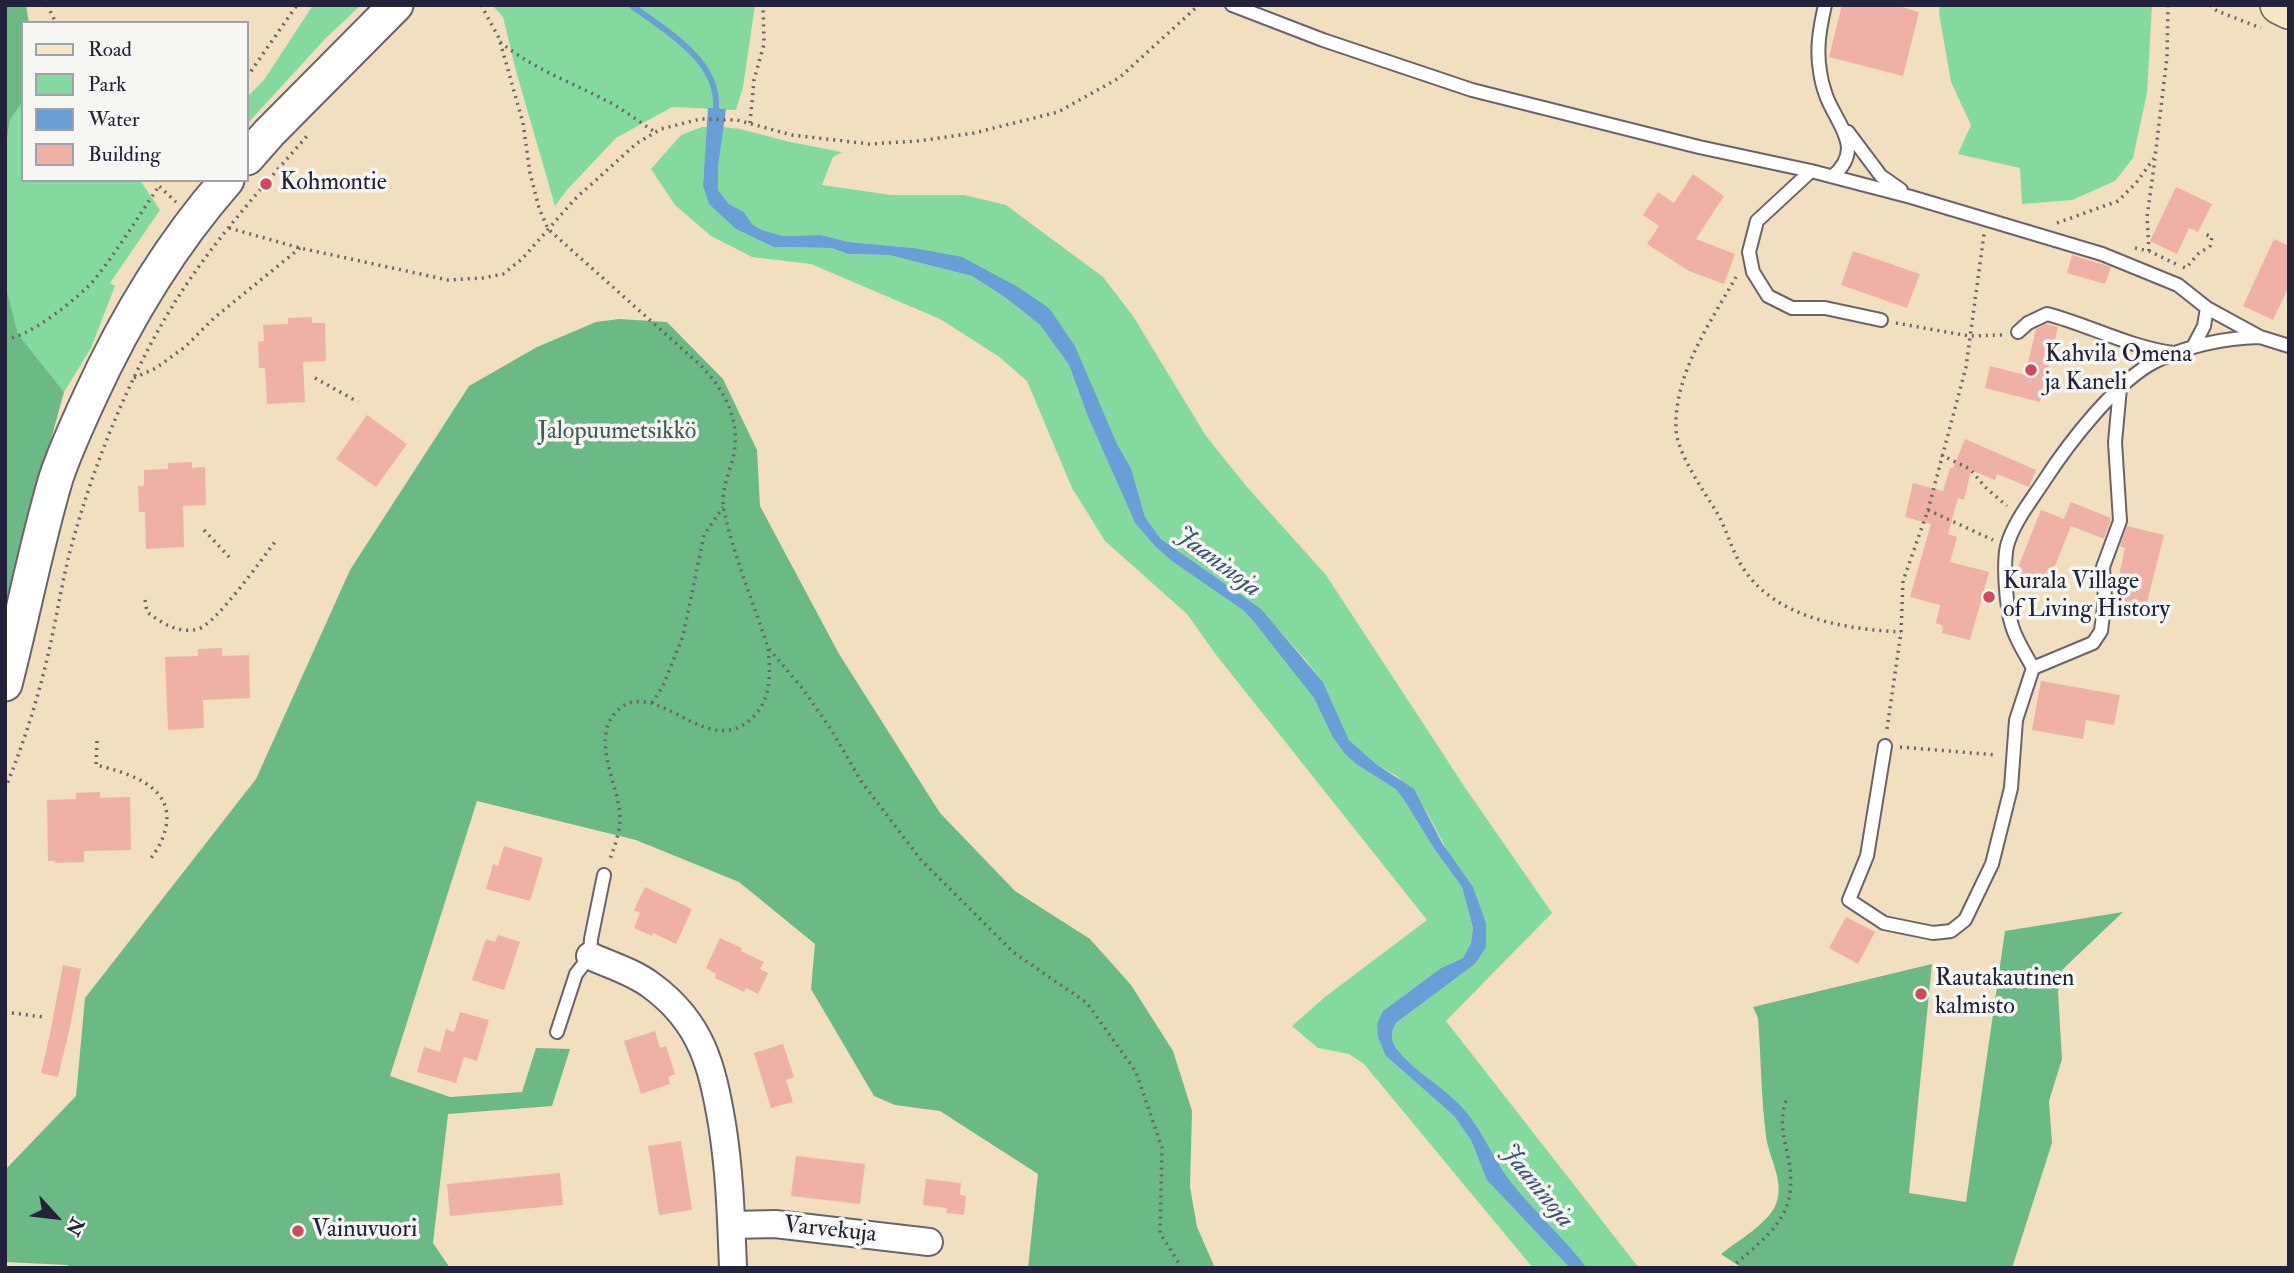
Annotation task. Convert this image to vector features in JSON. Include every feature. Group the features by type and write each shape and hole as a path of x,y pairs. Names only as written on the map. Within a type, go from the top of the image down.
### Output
{"street":[{"path":"248,157 390,12"},
{"path":"5,684 40,537 65,452 115,344 143,293 194,220 225,182"},
{"path":"590,956 650,984 666,998 694,1031 713,1073 730,1179 733,1268"},
{"name":"Varvekuja","path":"732,1225 775,1224 929,1242"}],"lane":[{"path":"1232,5 1323,40 1472,90 1699,147 1833,176 1987,218 2102,254 2178,285 2207,308 2260,337 2289,346"},
{"path":"1825,5 1819,34 1819,70 1826,97 1843,127 1881,176 1910,197"},
{"path":"1833,176 1843,167 1849,149 1843,127"},
{"path":"1811,171 1757,221 1749,254 1753,272 1768,296 1792,308 1825,308 1881,320"},
{"path":"2193,347 2204,326 2207,308"},
{"path":"2018,332 2028,323 2047,314 2074,321 2155,351 2177,354"},
{"path":"1885,746 1867,856 1849,900 1884,923 1933,933 1951,931 1965,920 1992,864 2011,788 2016,720 2034,668 2012,626 2006,589 2007,547 2021,518 2060,457 2120,388 2154,362 2193,347 2238,338 2260,337"},
{"path":"2034,668 2093,643 2101,631 2105,599 2103,567 2120,521 2115,442 2120,388"},
{"path":"557,1032 576,974 590,956 604,875"}],"path":[{"path":"47,5 55,21"},
{"path":"248,76 297,5"},
{"path":"481,5 500,42 523,123 530,173 539,208 548,229 715,380 725,397 733,417 736,440 726,478 723,507 768,648 769,687 762,706 748,723 734,730 719,731 698,725 652,703 638,701 624,705 613,715 606,730 609,767 620,819 616,844 604,875"},
{"path":"750,123 754,80 764,44 763,5"},
{"path":"229,228 300,248 448,280 503,274 522,259 575,199 637,143 655,132 700,119 737,120 792,135 869,144 918,141 974,133 1058,112 1119,78 1199,5"},
{"path":"2148,251 2147,217 2167,57 2168,5"},
{"path":"2210,5 2217,11 2278,15"},
{"path":"500,42 522,59 607,100 655,132"},
{"path":"5,789 22,748 38,693 71,545 93,474 134,379 184,288 229,228 312,131"},
{"path":"2020,228 2051,225 2118,201 2136,183 2155,157"},
{"path":"158,182 178,204"},
{"path":"5,338 13,339 43,324 93,282 159,186"},
{"path":"1987,218 1966,367 1928,510 1903,581 1901,632 1885,746 2014,756"},
{"path":"2102,254 2139,247 2186,268 2210,246 2212,237 2205,234"},
{"path":"134,379 156,369 185,347 214,318 300,248"},
{"path":"1749,254 1699,343 1680,390 1676,432 1689,467 1722,521 1734,553 1744,570 1753,582 1776,600 1811,618 1842,627 1901,632"},
{"path":"1881,320 1969,336 2009,335 2018,332"},
{"path":"315,378 358,402"},
{"path":"1941,455 1970,469 1985,488 2021,518"},
{"path":"652,703 663,686 683,636 704,535 723,507"},
{"path":"1928,510 2007,547"},
{"path":"204,530 232,560"},
{"path":"145,600 147,612 160,622 178,630 200,629 228,603 275,542"},
{"path":"768,648 803,689 832,731 861,781 921,860 1013,952 1087,1003 1136,1072 1162,1148 1160,1234 1182,1268"},
{"path":"97,741 96,765 118,770 147,782 161,795 168,816 163,838 149,862"},
{"path":"5,1012 43,1017"},
{"path":"1731,1268 1769,1235 1786,1212 1792,1192 1789,1161 1781,1126 1787,1098"}],"green space":[{"path":"5,5 26,5 29,21 21,21 21,104 10,120 5,152"},
{"path":"313,5 361,5 325,39 248,123 248,96 264,80"},
{"path":"492,5 755,5 743,87 736,110 672,107 616,138 555,206 503,17"},
{"path":"1940,5 2152,5 2147,93 2133,158 2115,181 2072,200 2022,204 2020,168 1958,154 1971,125 1951,82 1939,13"},
{"path":"21,104 21,182 141,182 160,210 110,283 115,286 91,348 64,392 18,334 5,283 5,152 10,120"},
{"path":"707,127 703,185 774,247 831,248 848,254 889,255 972,276 1040,325 1069,365 1088,417 1135,523 1243,610 1269,638 1314,698 1332,736 1344,753 1356,764 1397,789 1462,887 1473,928 1471,943 1463,958 1441,968 1383,1011 1387,1057 1454,1116 1471,1140 1488,1180 1570,1268 1533,1268 1364,1064 1349,1054 1318,1048 1292,1026 1325,997 1427,920 1217,656 1187,614 1105,541 1072,488 1027,381 998,356 940,319 811,264 752,257 711,236 675,205 651,169 681,135"},
{"path":"723,127 842,152 833,157 822,185 891,195 964,195 1006,205 1103,277 1133,316 1206,436 1247,487 1326,575 1466,789 1552,913 1446,1021 1639,1268 1587,1268 1508,1178 1465,1111 1396,1048 1392,1036 1396,1023 1475,964 1486,923 1425,809 1398,777 1376,764 1349,740 1323,682 1305,659 1261,610 1161,539 1145,517 1131,468 1049,308 913,248 849,242 821,235 783,236 762,230 752,224 744,212 729,204 718,190"},
{"path":"5,283 18,334 64,392 5,607"},
{"name":"Jalopuumetsikkö","path":"619,319 667,322 723,379 757,450 760,506 839,654 940,813 1015,891 1090,939 1131,985 1173,1051 1192,1111 1190,1187 1197,1227 1215,1268 1028,1268 1038,1174 940,1111 895,1105 874,1096 811,989 815,944 739,882 636,840 477,801 390,1076 450,1097 522,1092 536,1048 570,1049 552,1106 448,1114 433,1243 450,1268 69,1268 68,1265 5,1262 5,1170 76,1096 85,998 256,779 350,570 469,386 537,347 596,322"},
{"path":"2123,912 2062,970 2058,992 2062,1059 2049,1101 2052,1143 2012,1268 1742,1268 1721,1254 1767,1218 1778,1195 1778,1178 1766,1136 1758,1018 1753,1007 1932,964 1909,1193 1966,1202 2005,931"}],"water":[{"path":"708,108 726,109 718,167 718,190 729,204 744,212 752,224 762,230 783,236 821,235 849,242 913,248 962,257 1018,287 1049,308 1075,346 1117,444 1131,468 1145,517 1161,539 1261,609 1323,682 1349,740 1376,764 1414,789 1442,843 1473,887 1486,923 1486,947 1475,964 1396,1023 1392,1032 1393,1042 1410,1063 1450,1095 1465,1111 1508,1178 1587,1268 1570,1268 1487,1180 1471,1140 1454,1116 1386,1056 1378,1037 1377,1024 1383,1011 1441,968 1463,958 1471,943 1473,928 1462,887 1396,789 1356,764 1344,753 1332,736 1314,698 1243,610 1172,561 1135,523 1088,417 1069,365 1040,325 972,276 889,255 848,254 831,248 774,247 736,229 709,204 703,185"}],"building":[{"path":"1842,5 1895,5 1919,12 1903,76 1829,57"},
{"path":"1693,174 1724,196 1696,239 1735,254 1724,284 1689,271 1647,244 1659,226 1643,215 1658,192 1674,203"},
{"path":"2176,187 2212,204 2198,232 2189,228 2177,254 2150,241"},
{"path":"2274,239 2289,246 2289,286 2273,320 2243,306"},
{"path":"1853,251 1920,274 1907,308 1841,285"},
{"path":"2072,255 2111,267 2105,284 2067,273"},
{"path":"312,317 312,323 325,323 326,361 303,362 305,402 267,404 265,368 259,368 258,342 264,341 263,325 288,324 288,318"},
{"path":"2046,324 2058,327 2040,402 1985,388 1990,366 2025,375 2036,329"},
{"path":"367,415 407,444 376,487 336,459"},
{"path":"1965,439 2036,470 2029,487 1997,474 1995,480 1971,470 1964,500 1958,498 1948,534 1957,537 1950,562 1989,572 1970,640 1942,633 1943,626 1936,623 1940,605 1910,597 1931,524 1905,517 1913,483 1943,491 1950,468 1953,468"},
{"path":"192,462 192,468 205,467 206,505 183,506 184,547 146,549 145,512 139,512 138,486 144,486 144,470 168,469 168,463"},
{"path":"2071,502 2111,518 2104,539 2071,526 2048,583 2034,578 2031,584 2014,577 2041,510 2064,519"},
{"path":"2127,526 2164,535 2146,606 2114,599 2125,548 2120,546"},
{"path":"222,648 222,656 249,655 250,698 203,700 204,728 168,730 165,657 198,656 198,649"},
{"path":"2041,681 2120,695 2114,725 2086,720 2083,739 2032,730"},
{"path":"100,792 100,798 130,797 131,850 84,851 84,862 48,861 47,800 76,799 76,793"},
{"path":"504,846 543,858 530,901 486,889 493,864 498,866"},
{"path":"645,887 692,909 676,944 634,928 640,913 634,910"},
{"path":"1846,917 1875,932 1858,964 1829,948"},
{"path":"498,935 520,942 504,990 472,980 486,939 495,942"},
{"path":"720,938 764,962 760,969 768,973 758,994 746,988 744,992 715,978 716,974 706,968"},
{"path":"63,965 81,969 58,1077 41,1073"},
{"path":"460,1012 489,1020 477,1061 464,1057 456,1083 417,1072 424,1047 440,1052 446,1029 454,1032"},
{"path":"655,1031 660,1048 666,1046 675,1074 668,1077 670,1084 641,1094 624,1041"},
{"path":"783,1044 794,1077 786,1080 793,1102 771,1108 754,1053"},
{"path":"681,1141 692,1210 659,1215 648,1146"},
{"path":"796,1156 865,1164 860,1204 791,1196"},
{"path":"560,1173 563,1205 450,1216 447,1184"},
{"path":"926,1179 961,1183 960,1195 966,1196 964,1215 946,1213 947,1208 923,1205"}],"waterway":[{"name":"Jaaninoja","path":"631,5 676,38 703,65 716,97 715,116"}],"place":[{"name":"Kohmontie","path":"266,184"},
{"name":"Kahvila Omena ja Kaneli","path":"2031,370"},
{"name":"Kurala Village of Living History","path":"1989,597"},
{"name":"Rautakautinen kalmisto","path":"1921,994"},
{"name":"Vainuvuori","path":"298,1231"}]}
